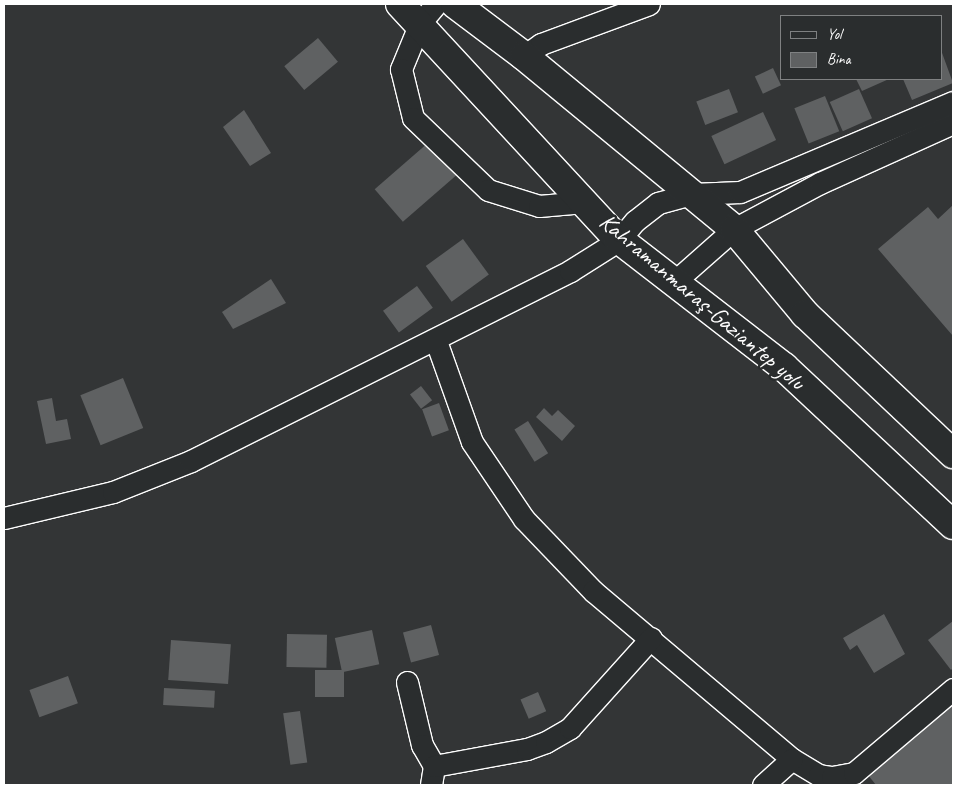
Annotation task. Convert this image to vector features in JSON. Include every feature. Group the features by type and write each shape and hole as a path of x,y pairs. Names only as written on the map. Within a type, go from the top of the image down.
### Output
{"highway":[{"name":"Kahramanmaraş-Gaziantep yolu","path":"400,4 428,13 584,202 619,240 784,367 953,525"},
{"path":"455,4 524,56 734,229 805,314 953,454"}],"street":[{"path":"524,56 541,44 649,4"},
{"path":"428,13 401,69 413,118 488,190 539,206 584,202"},
{"path":"4,518 113,492 191,461 436,341 570,271 619,240 647,211 673,197 692,194 740,192 953,102"},
{"path":"673,283 734,229 820,183 953,123"},
{"path":"436,341 457,405 487,470 555,555 593,591 651,638 792,759 819,776 832,777 854,773 953,689"},
{"path":"406,682 422,745 433,775 527,750 546,742 570,728 651,638"},
{"path":"763,785 792,759"}],"building":[{"path":"318,38 338,62 304,90 284,66"},
{"path":"942,53 953,83 912,100 903,80 942,80"},
{"path":"773,68 781,85 763,94 755,76"},
{"path":"856,80 887,80 862,91"},
{"path":"729,89 738,112 705,125 696,102"},
{"path":"859,89 872,118 843,131 830,102"},
{"path":"825,96 839,131 809,144 794,108"},
{"path":"244,110 271,153 250,166 223,127"},
{"path":"763,112 776,140 724,164 711,136"},
{"path":"429,142 457,174 403,222 375,189"},
{"path":"953,205 953,336 878,249 928,207 938,219"},
{"path":"463,239 489,275 452,302 426,266"},
{"path":"271,279 286,303 233,329 222,312"},
{"path":"417,286 433,308 399,333 383,311"},
{"path":"123,378 143,428 101,445 80,395"},
{"path":"421,386 432,400 421,409 410,395"},
{"path":"52,398 56,421 67,419 71,439 46,444 37,401"},
{"path":"439,403 449,430 432,436 422,409"},
{"path":"544,408 552,416 558,410 575,426 562,441 536,417"},
{"path":"528,421 548,453 535,462 514,429"},
{"path":"884,614 905,654 874,673 857,645 850,650 843,638"},
{"path":"953,621 953,668 951,670 928,640"},
{"path":"431,625 439,655 411,662 403,633"},
{"path":"372,630 379,664 342,672 335,638"},
{"path":"287,634 327,635 326,668 286,667"},
{"path":"171,640 231,644 228,684 168,680"},
{"path":"315,670 344,670 344,697 315,697"},
{"path":"68,676 78,703 39,717 29,690"},
{"path":"164,688 215,691 214,708 163,705"},
{"path":"538,692 546,711 529,719 521,699"},
{"path":"953,703 953,785 876,785 868,775"},
{"path":"300,711 307,762 290,765 283,713"}]}
